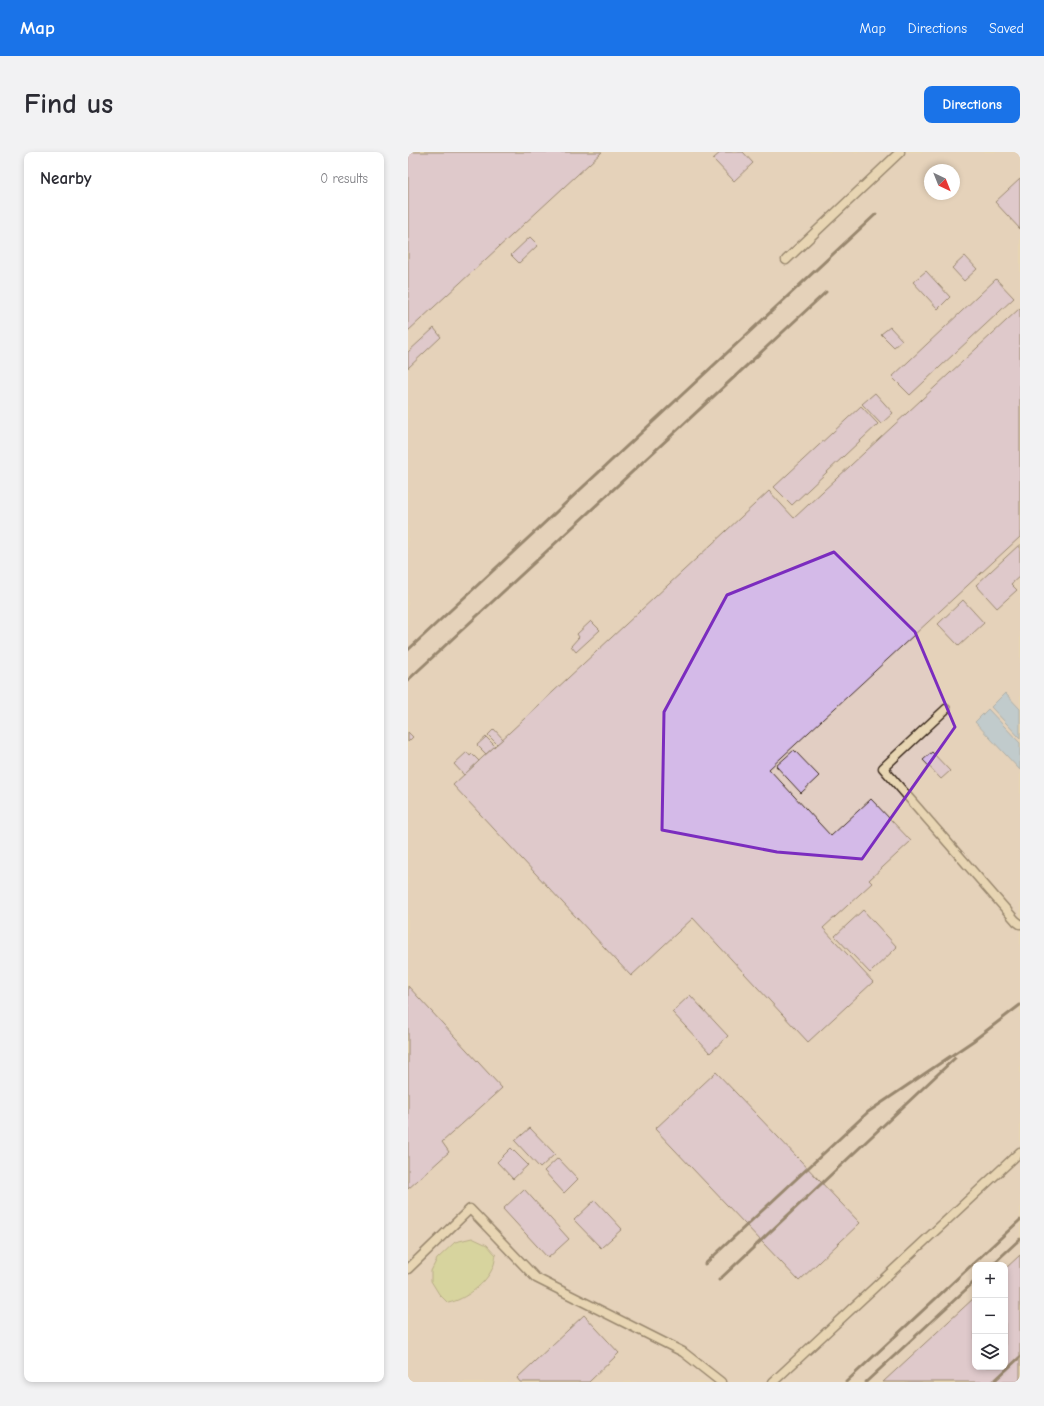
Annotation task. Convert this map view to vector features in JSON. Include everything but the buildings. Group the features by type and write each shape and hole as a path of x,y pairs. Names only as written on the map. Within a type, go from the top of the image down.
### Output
{"lane":[{"path":"786,260 900,152"},
{"path":"946,709 883,768 1020,924"},
{"path":"773,1382 1020,1152"},
{"path":"408,1269 470,1208 536,1278 683,1352 721,1382"}],"highlighted area":[{"path":"834,552 915,632 955,727 862,859 777,852 662,830 664,712 727,595"}],"shaded area":[{"path":"408,152 1020,152 1020,1382 408,1382"}],"green space":[{"path":"472,1238 487,1245 496,1255 494,1265 486,1279 475,1290 468,1295 448,1303 439,1294 431,1281 431,1271 437,1259 455,1242"}],"water":[{"path":"1005,693 1020,709 1020,738 991,707"},
{"path":"988,709 1020,743 1020,770 975,722"}],"railway":[{"path":"408,650 876,214"},
{"path":"408,680 826,292"},
{"path":"705,1264 868,1112 973,1041 1020,1005"},
{"path":"719,1280 955,1058"},
{"path":"846,1382 1020,1220"},
{"path":"995,1262 1020,1239"},
{"path":"866,1382 972,1284"},
{"path":"993,1382 1020,1357"}]}
